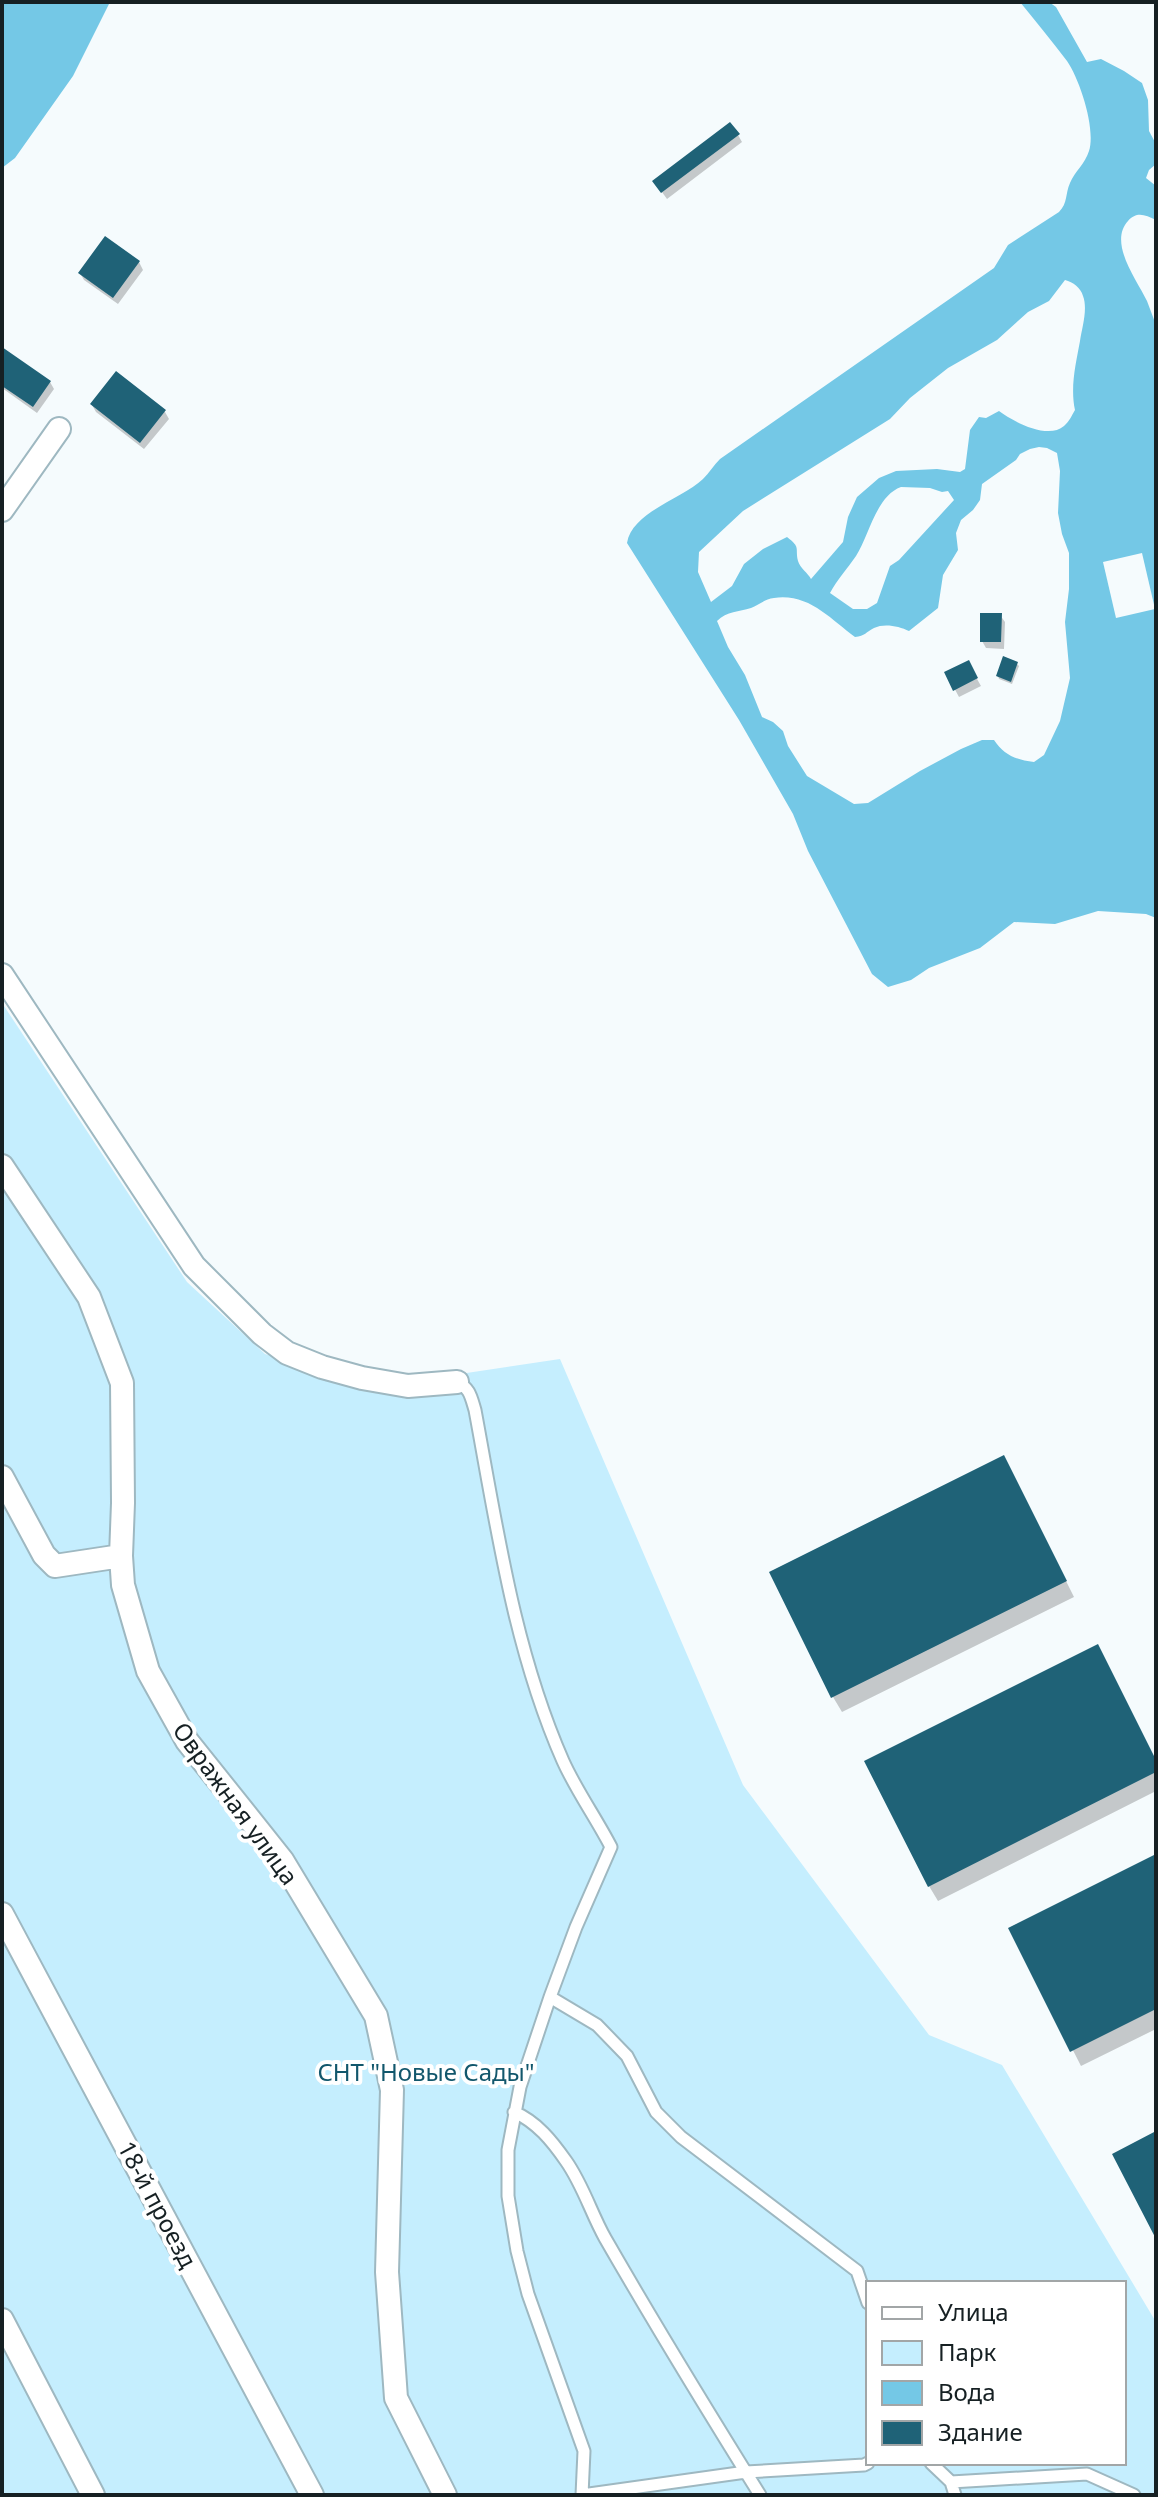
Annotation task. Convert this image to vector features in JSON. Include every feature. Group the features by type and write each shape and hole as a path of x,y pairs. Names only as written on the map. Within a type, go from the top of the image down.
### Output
{"street":[{"path":"2,510 59,429"},
{"path":"2,975 194,1266 262,1334 287,1353 362,1378 408,1386 457,1382"},
{"name":"Овражная улица","path":"2,1166 89,1297 122,1383 123,1585 148,1671 187,1741 282,1860 376,2016 392,2090 387,2272 396,2398 445,2495"},
{"path":"2,1477 44,1555 55,1566 121,1556"},
{"name":"18-й проезд","path":"2,1914 312,2495"},
{"path":"2,2320 93,2495"}],"lane":[{"path":"457,1382 470,1392 475,1410 513,1610 535,1686 563,1762 611,1847 550,1997 514,2112 508,2150 508,2196 517,2251 528,2294 584,2451 582,2495 746,2472 866,2464"},
{"path":"550,1997 597,2025 627,2056 656,2112 681,2137 857,2271 866,2297"},
{"path":"514,2112 526,2117 544,2132 568,2163 603,2234 730,2450 760,2495"},
{"path":"933,2465 951,2482 955,2495"},
{"path":"951,2482 1087,2474 1134,2495"}],"green space":[{"name":"СНТ \"Новые Сады\"","path":"2,1003 187,1282 265,1354 373,1387 560,1359 743,1785 929,2035 1002,2065 1156,2322 1156,2495 2,2495"}],"water":[{"path":"2,2 110,2 73,76 15,158 2,168"},
{"path":"1020,2 1049,2 1056,7 1087,62 1101,59 1142,83 1148,100 1149,131 1156,144 1156,164 1146,178 1156,186 1156,220 1145,215 1135,216 1128,221 1121,240 1126,261 1156,325 1156,918 1146,914 1098,911 1055,924 1014,922 980,948 929,968 911,980 888,987 872,974 808,851 793,814 739,720 627,543 631,532 648,514 694,486 720,459 994,268 1008,245 1062,209 1070,183 1089,151 1089,118 1072,69","holes":["1065,280 1080,290 1085,307 1074,375 1075,410 1064,426 1057,430 1040,430 999,411 986,418 979,417 970,430 965,469 960,472 937,469 896,471 879,478 857,497 848,517 843,542 811,579 799,564 796,546 787,537 763,549 744,564 732,586 711,602 698,572 699,552 743,511 890,419 910,398 948,368 997,340 1028,312 1049,301","1047,448 1057,453 1060,471 1058,513 1069,553 1065,622 1070,678 1060,721 1044,755 1034,762 1022,760 1006,753 994,740 982,740 920,771 868,803 854,804 807,776 788,746 783,731 762,717 745,675 717,621 774,598 787,598 808,603 855,637 882,626 909,631 938,608 943,575 958,550 956,533 961,520 980,500 982,484 1030,449","901,487 930,488 948,491 954,500 890,566 877,603 867,609 853,609 830,593 856,556 879,508 892,492"]}],"pier":[{"path":"1142,553 1155,609 1116,618 1103,562"}],"building":[{"path":"730,122 740,134 661,193 652,181"},
{"path":"105,236 140,261 113,298 78,273"},
{"path":"2,347 51,381 33,407 2,386"},
{"path":"116,371 166,410 140,443 90,404"},
{"path":"980,613 1002,613 1001,642 980,642"},
{"path":"1003,656 1018,662 1011,682 996,676"},
{"path":"969,660 978,678 953,691 944,672"},
{"path":"1004,1455 1067,1581 831,1698 769,1572"},
{"path":"1098,1644 1156,1760 1156,1772 928,1887 864,1761"},
{"path":"1156,1854 1156,2009 1070,2052 1008,1928"},
{"path":"1156,2131 1156,2239 1112,2154"}]}
